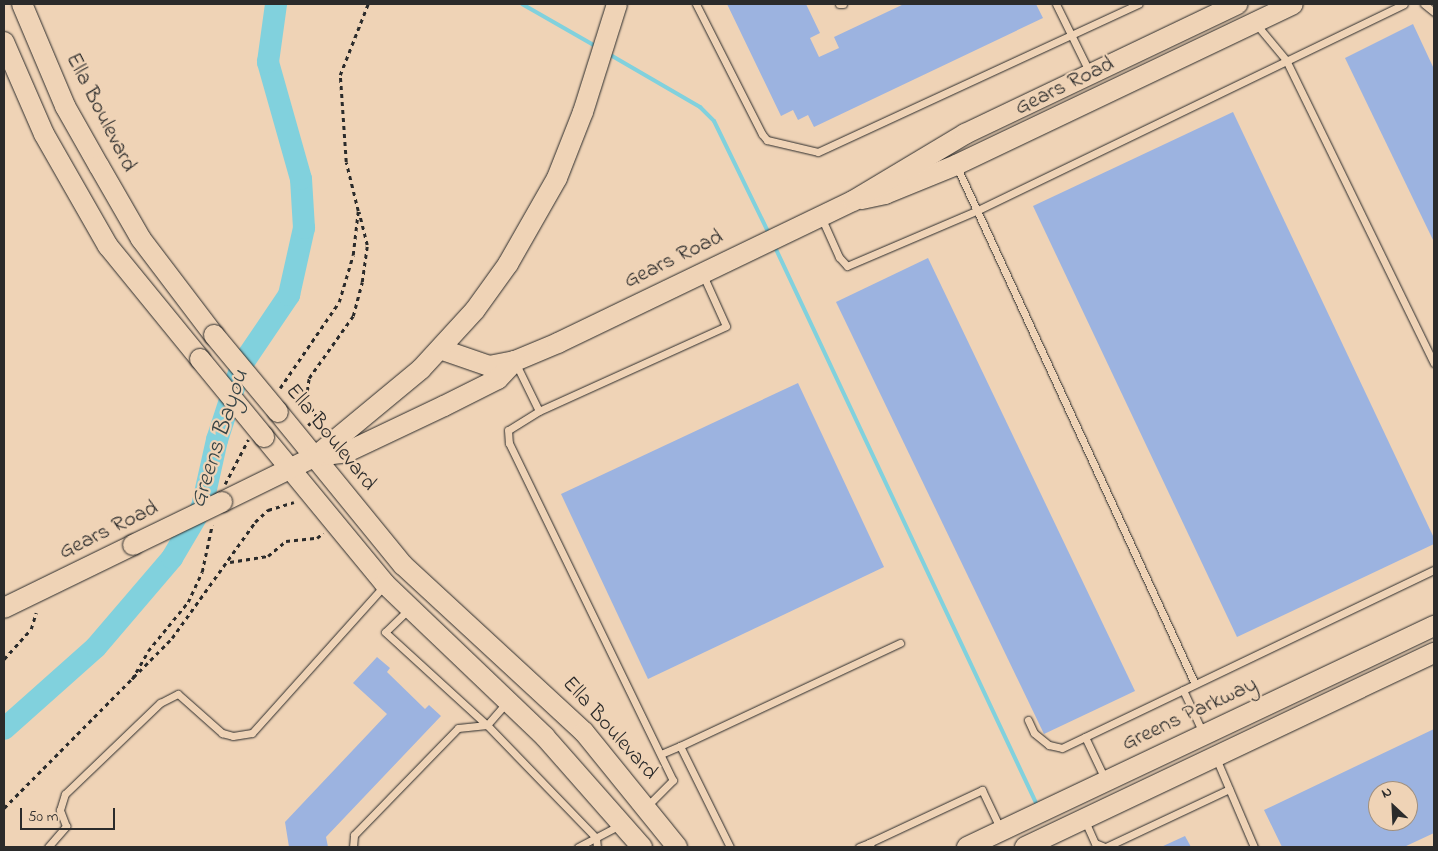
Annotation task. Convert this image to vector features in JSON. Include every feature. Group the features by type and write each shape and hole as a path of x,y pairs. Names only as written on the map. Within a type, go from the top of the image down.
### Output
{"main road":[{"name":"Ella Boulevard","path":"22,4 65,106 99,166 141,238 214,335 277,404 316,456 404,565 529,678 584,732 647,806 676,847"},
{"name":"Gears Road","path":"4,608 316,456 421,368 440,348 489,366 515,361 853,201 914,161 1238,4"},
{"path":"1245,4 1255,22"},
{"name":"Gears Road","path":"853,201 885,194 956,165 1293,4"},
{"path":"440,348 475,310 536,217 557,178 596,71 614,12"},
{"path":"4,42 44,134 108,246 200,359 257,436 290,468 385,584 409,609 508,701 623,824 642,847"},
{"path":"1091,74 1102,96"},
{"name":"Gears Road","path":"316,456 346,452 444,406 498,379 515,361"},
{"path":"385,584 404,565"},
{"name":"Greens Parkway","path":"966,847 1434,626"},
{"path":"1030,845 1434,653"},
{"path":"508,701 529,678"},
{"path":"1204,736 1215,758"},
{"path":"623,824 647,806"}],"lane":[{"path":"696,4 762,134 768,140 818,152 1138,4"},
{"path":"1056,4 1091,74"},
{"path":"821,216 839,257 847,266 976,211 1404,4"},
{"path":"1424,4 1434,12"},
{"path":"1255,22 1286,60 1434,363"},
{"path":"956,165 1195,684"},
{"path":"647,806 673,780 509,443 508,430 539,411 726,326 702,273"},
{"path":"515,361 539,411"},
{"path":"1028,720 1034,733 1049,745 1062,748 1434,570"},
{"path":"48,847 66,826 60,810 64,794 160,703 178,694 222,733 233,736 252,733 385,584"},
{"path":"409,609 385,632 487,726 596,838 597,847"},
{"path":"661,754 900,643"},
{"path":"1183,690 1204,736"},
{"path":"353,847 354,836 458,728 487,726 508,701"},
{"path":"1085,737 1106,782"},
{"path":"680,746 730,847"},
{"path":"1215,758 1254,847"},
{"path":"1076,822 1095,842 1105,847 1229,789"},
{"path":"859,847 870,845 982,790 1002,831"},
{"path":"578,847 623,824"}],"path":[{"path":"307,426 316,418 306,399 309,378 353,316 362,282 367,245 346,162 340,75 368,4"},
{"path":"277,404 339,302 353,255 358,211"},
{"path":"221,494 257,436"},
{"path":"4,808 172,638 229,562 244,536 268,510 294,502"},
{"path":"132,679 148,651 188,602 202,572 213,521"},
{"path":"229,562 268,556 286,541 317,538 323,533"},
{"path":"4,659 31,629 36,613"}],"building":[{"path":"727,4 806,4 820,33 810,38 819,57 839,48 834,37 904,4 1036,4 1043,18 814,127 808,115 798,120 793,110 781,116"},
{"path":"1413,24 1434,69 1434,242 1345,58"},
{"path":"1233,112 1434,538 1434,544 1237,637 1033,206"},
{"path":"928,258 1135,691 1044,734 836,302"},
{"path":"798,383 884,567 648,679 561,494"},
{"path":"377,657 390,668 387,672 425,709 429,705 441,716 326,837 328,847 289,847 285,822 387,714 353,683"},
{"path":"1434,729 1434,833 1404,847 1282,847 1264,810"},
{"path":"1185,836 1191,847 1161,847"}],"waterway":[{"name":"Greens Bayou","path":"4,729 96,647 172,558 202,507 217,440 241,366 289,295 304,228 301,179 268,62 276,4"},
{"path":"522,4 597,47"},
{"path":"607,53 700,107 714,121 769,234"},
{"path":"774,245 1038,807"}]}
